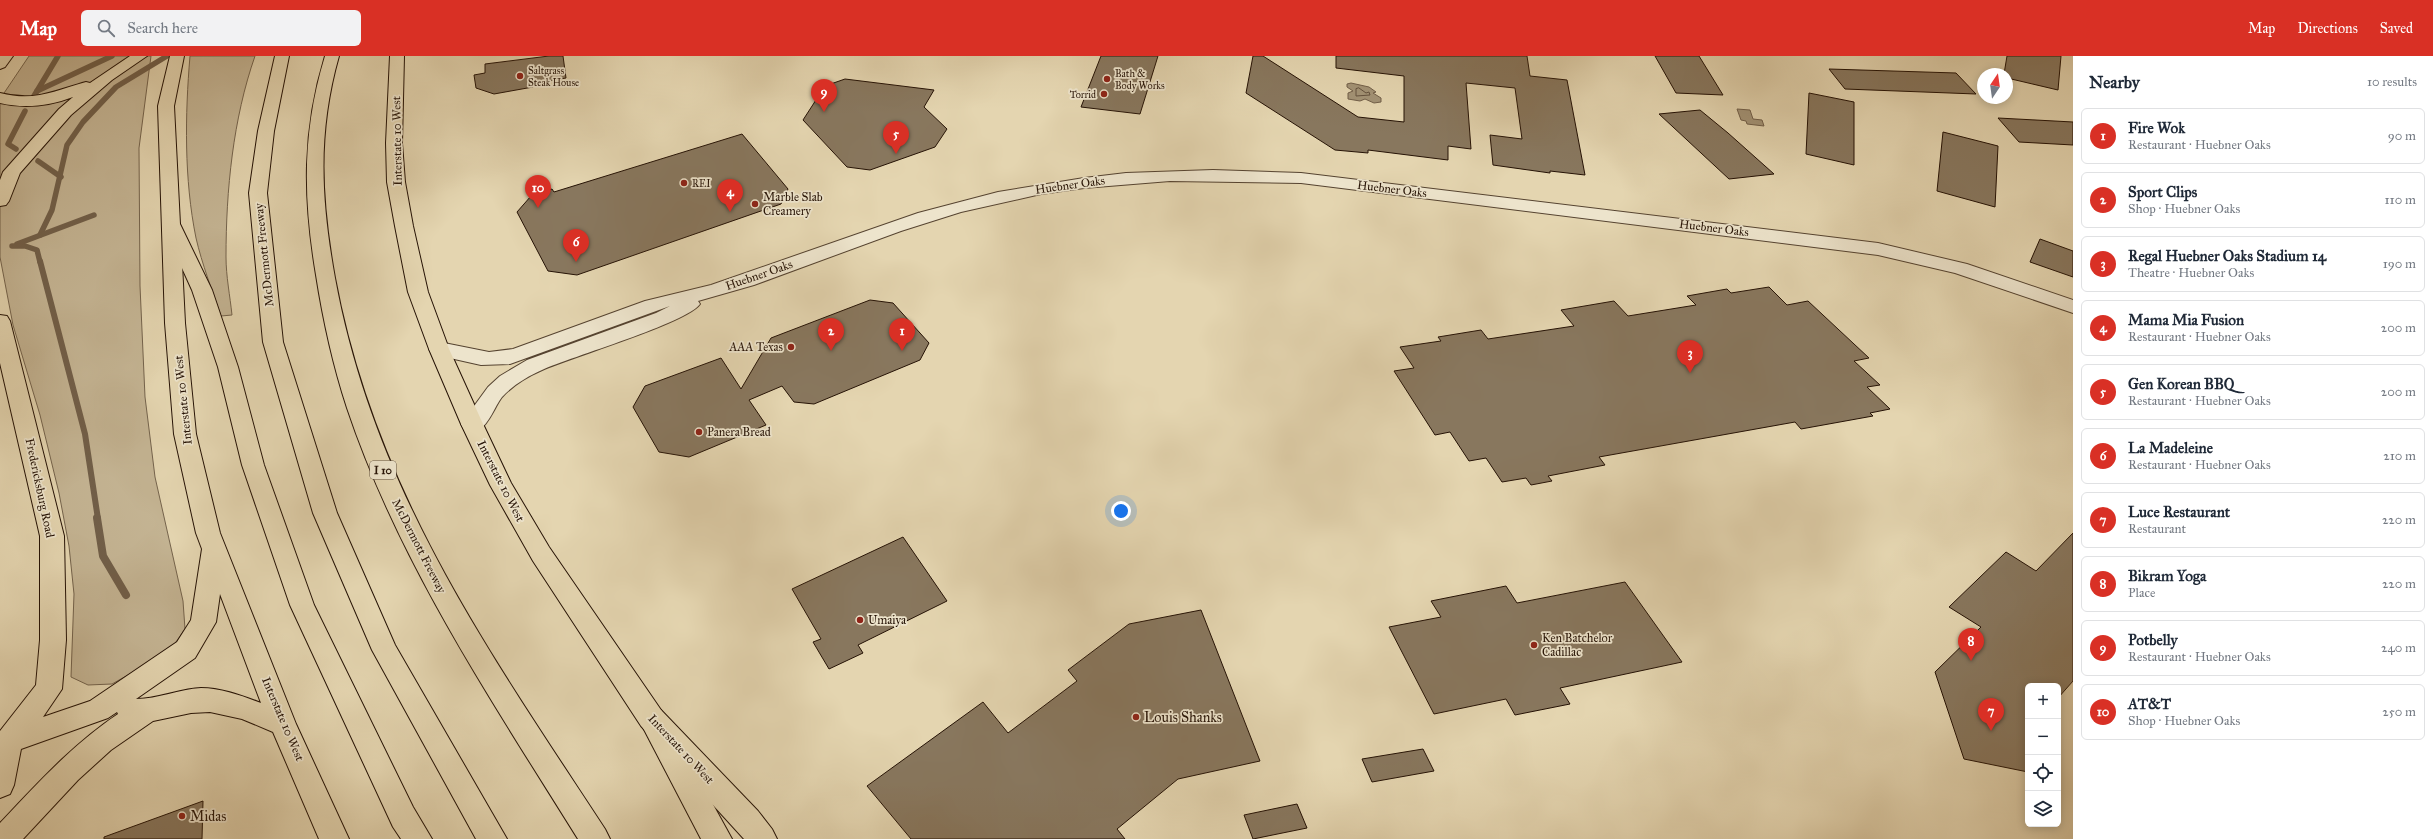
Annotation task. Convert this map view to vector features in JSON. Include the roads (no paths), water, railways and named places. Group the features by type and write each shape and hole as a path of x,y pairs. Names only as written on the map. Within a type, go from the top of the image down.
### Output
{"main road":[{"path":"0,64 6,56"},
{"path":"0,201 12,172 64,112 107,77 140,56"},
{"name":"McDermott Freeway","path":"282,56 266,131 258,193 273,342 325,513 334,534 386,650 492,839"},
{"name":"McDermott Freeway","path":"332,56 323,80 313,140 316,222 333,321 358,409 398,506 441,591 595,839"},
{"name":"Interstate 10 West","path":"397,56 394,122 396,182 418,292 439,349 472,424 501,485 541,554 651,718 748,821 762,839"},
{"name":"Interstate 10 West","path":"177,59 166,106 175,323 185,434 208,533 283,724 334,839"},
{"path":"0,98 23,103 46,100 79,90 107,77"},
{"path":"171,224 206,304 228,367 253,465 302,605 403,817 417,839"},
{"name":"Fredericksburg Road","path":"0,321 52,536 53,640 49,689 3,740 0,785"},
{"path":"3,740 99,710 186,650 203,622 214,549"},
{"path":"99,710 144,712 202,700 241,706 283,724"},
{"path":"4,839 68,771 101,741 144,712"},
{"path":"651,718 717,839"}],"street":[{"name":"Huebner Oaks","path":"439,349 478,359 498,359 525,352 655,304 717,290 897,226 953,208 1009,194 1124,177 1182,174 1241,174 1309,179 1878,249 1967,270 2073,307"},
{"name":"Huebner Oaks","path":"472,424 495,392 507,381 534,365 663,318 717,290"}],"water":[{"path":"1351,83 1369,87 1376,92 1373,93 1381,98 1381,102 1374,103 1365,99 1360,101 1348,99 1348,93 1353,91 1347,87 1347,84"},
{"path":"1737,109 1750,110 1753,119 1762,120 1764,126 1747,124 1746,121 1741,120"}],"waterway":[{"path":"37,91 58,56"},
{"path":"37,91 112,56"},
{"path":"60,176 67,145 83,122 116,87 167,56"},
{"path":"34,96 37,91"},
{"path":"16,149 8,144 25,111"},
{"path":"38,161 60,176"},
{"path":"40,235 52,210 60,176"},
{"path":"17,244 94,215"},
{"path":"12,246 25,246 37,250 40,262"},
{"path":"40,261 85,434 98,519"},
{"path":"97,518 103,556 126,595"}],"place":[{"name":"Saltgrass Steak House","path":"520,76"},
{"name":"Bath & Body Works","path":"1107,79"},
{"name":"Torrid","path":"1104,94"},
{"name":"Potbelly","path":"824,112"},
{"name":"Gen Korean BBQ","path":"896,154"},
{"name":"REI","path":"684,183"},
{"name":"Marble Slab Creamery","path":"755,204"},
{"name":"AT&T","path":"538,208"},
{"name":"Mama Mia Fusion","path":"730,212"},
{"name":"La Madeleine","path":"576,262"},
{"name":"AAA Texas","path":"791,347"},
{"name":"Sport Clips","path":"831,351"},
{"name":"Fire Wok","path":"902,351"},
{"name":"Regal Huebner Oaks Stadium 14","path":"1690,373"},
{"name":"Panera Bread","path":"699,432"},
{"name":"Umaiya","path":"860,620"},
{"name":"Ken Batchelor Cadillac","path":"1534,645"},
{"name":"Bikram Yoga","path":"1971,661"},
{"name":"Louis Shanks","path":"1136,717"},
{"name":"Luce Restaurant","path":"1991,731"},
{"name":"Midas","path":"182,816"}]}
